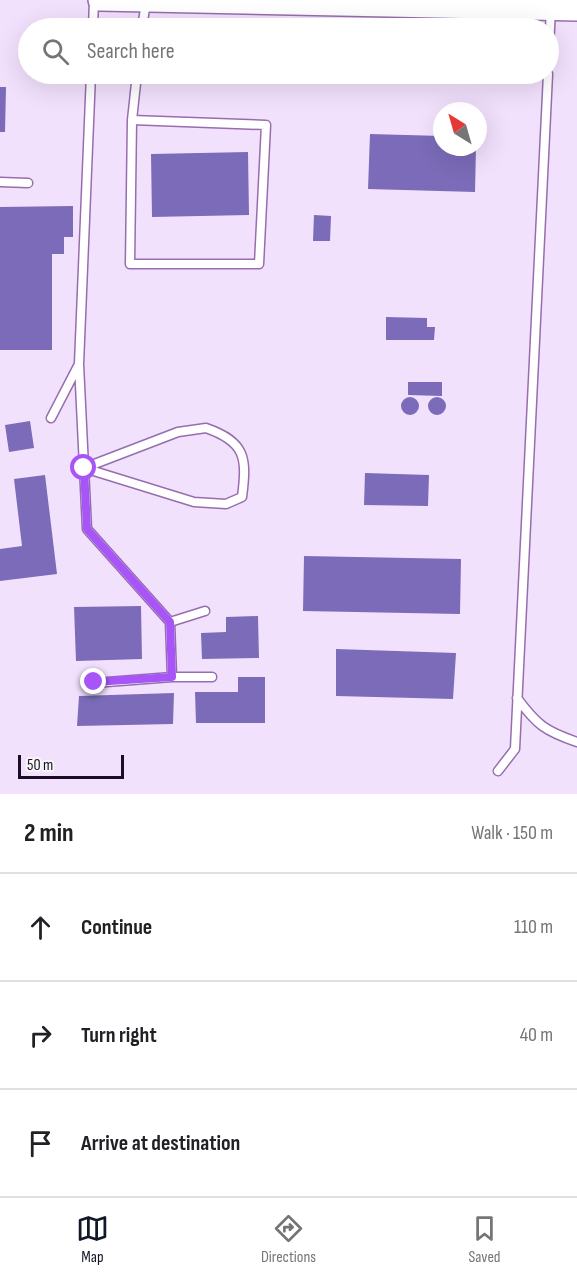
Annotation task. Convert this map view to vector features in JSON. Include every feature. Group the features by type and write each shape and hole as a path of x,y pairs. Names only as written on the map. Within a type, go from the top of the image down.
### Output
{"street":[{"path":"99,0 577,10"}],"lane":[{"path":"93,18 94,0"},
{"path":"143,18 146,1"},
{"path":"551,10 551,18"},
{"path":"91,84 79,364 87,529 170,622 172,677"},
{"path":"132,120 266,124 260,264 130,264 132,120 136,84"},
{"path":"498,771 515,749 548,84"},
{"path":"0,182 28,183"},
{"path":"51,418 79,364"},
{"path":"206,428 224,434 239,448 245,471 242,497 226,504 194,502 84,468 178,432 206,428"},
{"path":"170,622 205,611"},
{"path":"94,682 212,677"},
{"path":"518,698 531,716 551,733 577,742"}],"building":[{"path":"0,87 6,87 5,132 0,132"},
{"path":"370,134 433,136 433,156 476,156 475,192 368,189"},
{"path":"248,152 249,215 152,217 151,154"},
{"path":"73,206 73,237 64,237 64,254 52,254 52,350 0,350 0,207"},
{"path":"314,215 331,216 330,241 313,241"},
{"path":"386,317 427,318 427,327 435,327 434,340 386,340"},
{"path":"408,382 442,382 442,396 408,395"},
{"path":"406,397 414,397 419,402 417,413 406,415 401,410 401,402"},
{"path":"437,397 444,399 446,406 444,413 437,415 430,413 428,406 430,399"},
{"path":"30,421 34,448 9,452 5,425"},
{"path":"365,473 429,475 428,506 364,505"},
{"path":"45,475 57,574 0,581 0,549 22,546 14,479"},
{"path":"304,556 461,559 460,614 303,611"},
{"path":"141,606 142,659 76,661 74,607"},
{"path":"258,616 259,658 202,659 201,633 226,632 226,617"},
{"path":"336,649 456,653 453,699 336,696"},
{"path":"238,677 265,677 265,723 196,723 195,692 238,692"},
{"path":"174,693 173,724 77,726 79,696"}],"route":[{"path":"84,468 87,529 170,622 172,677 94,682"}]}
